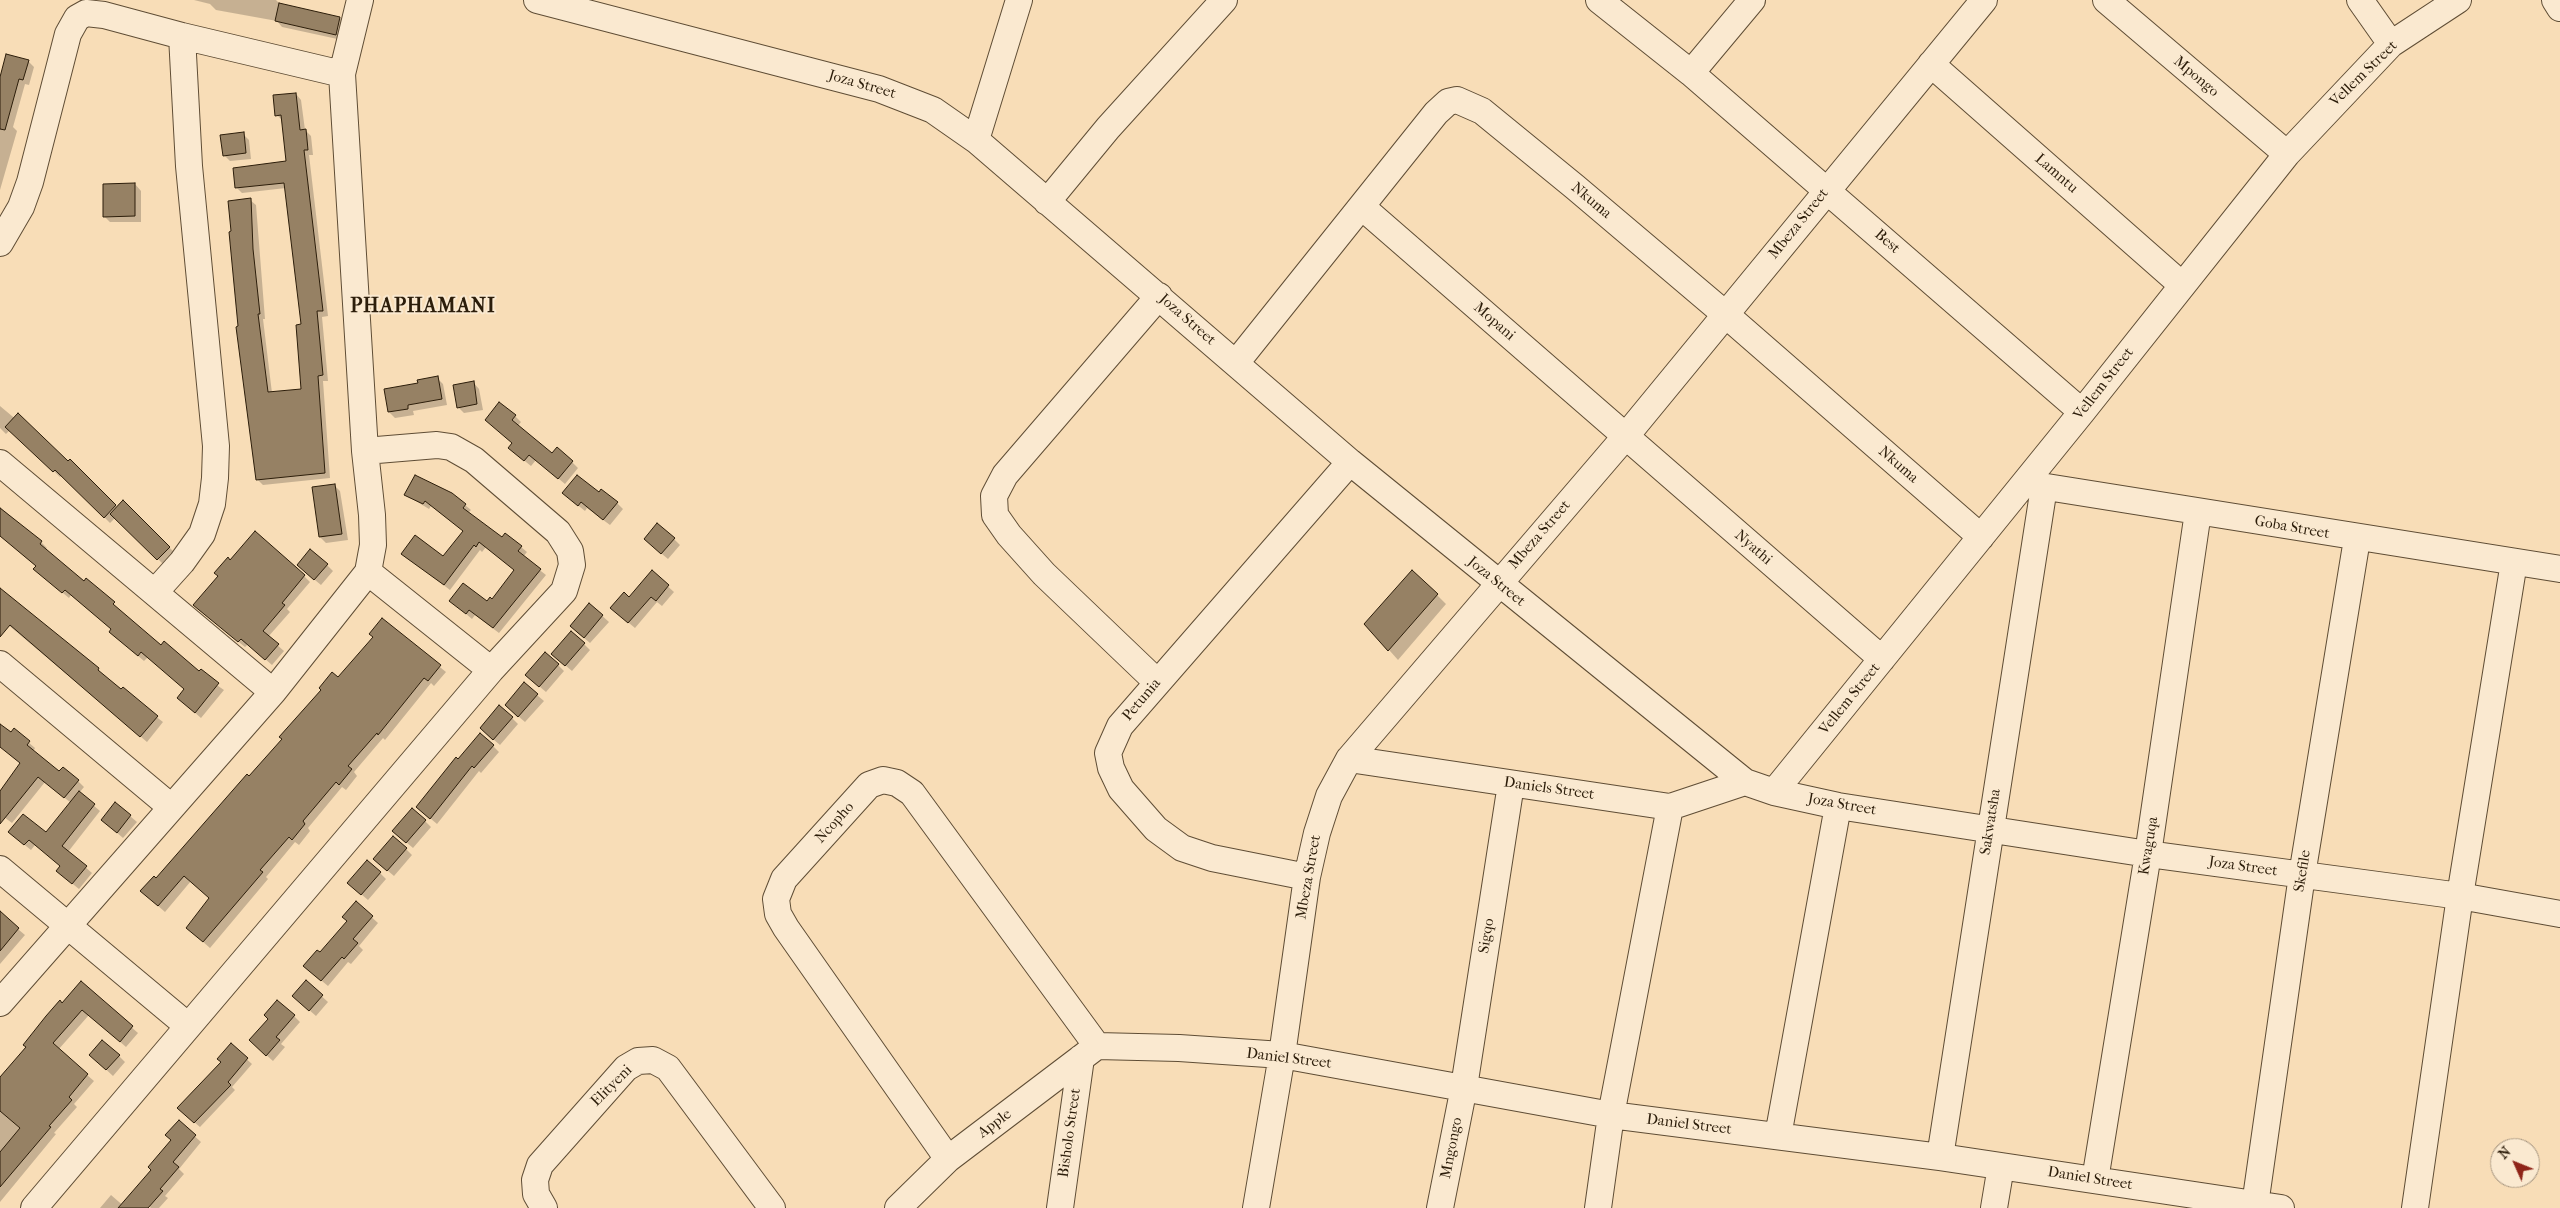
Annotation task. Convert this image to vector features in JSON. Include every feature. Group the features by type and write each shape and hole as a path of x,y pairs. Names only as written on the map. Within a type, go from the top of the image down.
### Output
{"street":[{"path":"0,1003 67,924 113,877 171,807 273,692 368,572 373,545 365,451 342,74 360,0"},
{"name":"Joza Street","path":"537,0 879,89 933,110 976,140 1350,462 1498,584 1745,782 1774,792 1838,806 2148,854 2460,896 2560,914"},
{"path":"976,140 1020,0"},
{"path":"1047,202 1108,128 1224,0"},
{"name":"Best","path":"1599,0 1691,73 2082,412"},
{"path":"1691,73 1752,0"},
{"name":"Mbeza Street","path":"1256,1208 1282,1055 1307,876 1317,833 1329,796 1350,759 1625,437 1984,0"},
{"name":"Mpongo","path":"2106,0 2287,154"},
{"name":"Vellem Street","path":"1774,792 1981,537 2034,485 2082,412 2287,154 2391,44 2458,0"},
{"path":"2555,0 2560,8"},
{"path":"2360,1 2391,44"},
{"path":"0,243 21,207 30,182 68,34 77,18 86,13 104,15 182,36 342,74"},
{"path":"155,592 182,562 202,534 212,504 215,478 216,446 189,166 182,36"},
{"name":"Lamntu","path":"1931,64 2182,285"},
{"name":"Nkuma","path":"1236,363 1436,113 1448,102 1457,100 1466,102 1482,111 1518,140 1725,314 1981,537"},
{"name":"Mopani","path":"1362,207 1625,437"},
{"path":"1157,682 1044,574 995,515 994,496 1005,475 1159,296"},
{"name":"Nyathi","path":"1625,437 1882,659"},
{"path":"34,1208 491,670 564,591 572,565 570,551 558,532 474,460 451,447 437,444 365,451"},
{"name":"Petunia","path":"1307,876 1212,858 1182,848 1156,829 1121,789 1111,768 1108,753 1120,726 1350,462"},
{"path":"0,463 273,692"},
{"name":"Goba Street","path":"2034,485 2357,539 2560,569"},
{"name":"Sakwatsha","path":"1940,1157 1989,829 2034,485"},
{"name":"Kwaguqa","path":"2095,1180 2148,854 2198,512"},
{"name":"Skefile","path":"2254,1205 2302,875 2357,539"},
{"path":"2415,1208 2460,896 2514,562"},
{"path":"368,572 491,670"},
{"path":"0,664 171,807"},
{"name":"Daniels Street","path":"1350,759 1670,807 1745,782"},
{"name":"Ncopho","path":"948,1159 791,936 778,914 776,899 784,878 869,785 883,780 897,783 912,793 1089,1052"},
{"name":"Sigqo","path":"1464,1087 1511,784"},
{"path":"1778,1136 1838,806"},
{"path":"1598,1208 1611,1115 1670,807"},
{"path":"0,869 188,1026"},
{"name":"Daniel Street","path":"1089,1052 1179,1048 1282,1055 1611,1115 1940,1157 2281,1208"},
{"name":"Apple","path":"898,1208 948,1159 1089,1052"},
{"name":"Bisholo Street","path":"1060,1208 1089,1052"},
{"name":"Elityeni","path":"544,1208 536,1194 535,1180 540,1164 626,1068 638,1061 653,1060 668,1068 772,1208"},
{"name":"Mngongo","path":"1440,1208 1464,1087"},
{"path":"1994,1208 2002,1166"}],"building":[{"path":"279,3 340,17 336,35 275,21"},
{"path":"6,54 29,60 23,80 19,79 5,130 0,129 0,77"},
{"path":"296,93 300,130 306,129 308,150 304,150 323,311 317,311 323,375 318,376 325,473 256,480 236,327 238,326 228,201 251,198 253,249 260,314 258,314 268,392 301,389 296,325 301,324 284,183 235,188 233,168 286,161 281,115 275,116 273,95"},
{"path":"244,132 246,153 223,156 220,135"},
{"path":"135,183 135,216 103,217 103,184"},
{"path":"438,376 442,399 408,405 408,409 388,412 384,389 418,383 417,380"},
{"path":"474,381 477,404 457,408 453,385"},
{"path":"499,402 516,415 512,420 552,453 557,447 573,461 558,479 529,455 524,461 508,448 512,443 485,420"},
{"path":"18,413 68,461 70,459 116,505 104,518 55,470 53,472 5,427"},
{"path":"415,475 452,493 466,504 463,508 502,537 505,533 522,546 518,551 541,569 493,628 469,610 466,614 449,601 463,583 487,601 490,597 492,599 514,570 479,542 476,547 474,545 444,585 401,554 415,535 443,556 463,531 425,501 423,504 404,495"},
{"path":"577,475 599,492 601,489 618,502 603,520 581,502 578,506 562,493"},
{"path":"335,484 342,534 319,537 312,487"},
{"path":"123,500 170,547 157,560 110,514"},
{"path":"0,508 42,541 40,544 84,581 86,578 115,602 113,604 161,645 164,641 199,671 201,669 219,683 195,713 177,698 184,689 141,652 138,656 109,632 111,629 65,590 62,593 33,569 36,566 0,536"},
{"path":"657,523 675,538 661,554 644,539"},
{"path":"255,531 305,575 282,603 285,605 263,631 279,644 265,660 241,639 238,642 193,605 218,576 214,573 228,557 230,560"},
{"path":"310,549 328,564 314,580 297,565"},
{"path":"652,570 669,585 656,601 651,597 628,623 610,608 624,592 629,597"},
{"path":"1412,570 1438,594 1388,651 1364,624"},
{"path":"0,588 99,668 98,670 121,689 123,687 158,716 140,737 10,625 0,637"},
{"path":"589,603 603,615 584,638 570,626"},
{"path":"382,618 441,665 428,681 424,678 378,735 377,733 348,766 352,769 339,785 336,782 303,821 305,824 292,840 289,837 260,870 263,872 203,942 186,928 209,898 184,876 158,906 140,891 154,876 156,878 247,774 249,776 282,739 279,737 321,690 319,688 332,672 338,677 373,637 369,634"},
{"path":"571,631 585,643 565,666 551,654"},
{"path":"545,652 559,664 539,687 525,675"},
{"path":"524,682 538,694 518,717 505,705"},
{"path":"499,705 513,717 493,740 480,728"},
{"path":"0,724 11,732 14,728 30,741 27,745 59,771 63,767 79,780 64,798 38,777 0,824 0,791 20,763 0,747"},
{"path":"480,733 494,745 474,768 472,766 430,819 416,807 456,757 458,759"},
{"path":"79,791 95,804 62,846 87,866 72,884 56,871 60,866 29,840 24,845 8,832 23,814 46,832"},
{"path":"115,802 131,815 117,833 101,820"},
{"path":"412,808 426,820 406,843 392,831"},
{"path":"393,836 407,848 387,871 373,859"},
{"path":"367,860 381,872 361,895 347,883"},
{"path":"356,901 373,916 353,939 358,943 344,959 342,957 321,981 303,966 317,950 320,952 347,921 342,917"},
{"path":"0,911 19,928 0,951"},
{"path":"306,980 323,995 309,1011 292,996"},
{"path":"81,981 133,1026 120,1042 82,1010 53,1043 88,1074 69,1097 72,1100 49,1126 51,1127 0,1187 0,1152 20,1128 0,1111 0,1077 26,1047 23,1045 46,1016 60,1000 62,1003"},
{"path":"277,1000 295,1015 276,1037 280,1040 266,1056 249,1040 268,1019 264,1015"},
{"path":"102,1040 120,1055 106,1070 89,1055"},
{"path":"231,1043 248,1058 228,1082 231,1085 194,1123 177,1108 221,1062 217,1059"},
{"path":"179,1120 196,1135 173,1162 179,1167 160,1189 163,1191 148,1208 118,1208 151,1170 148,1167 171,1140 165,1135"}],"district":[{"name":"PHAPHAMANI","path":"423,307"}]}
